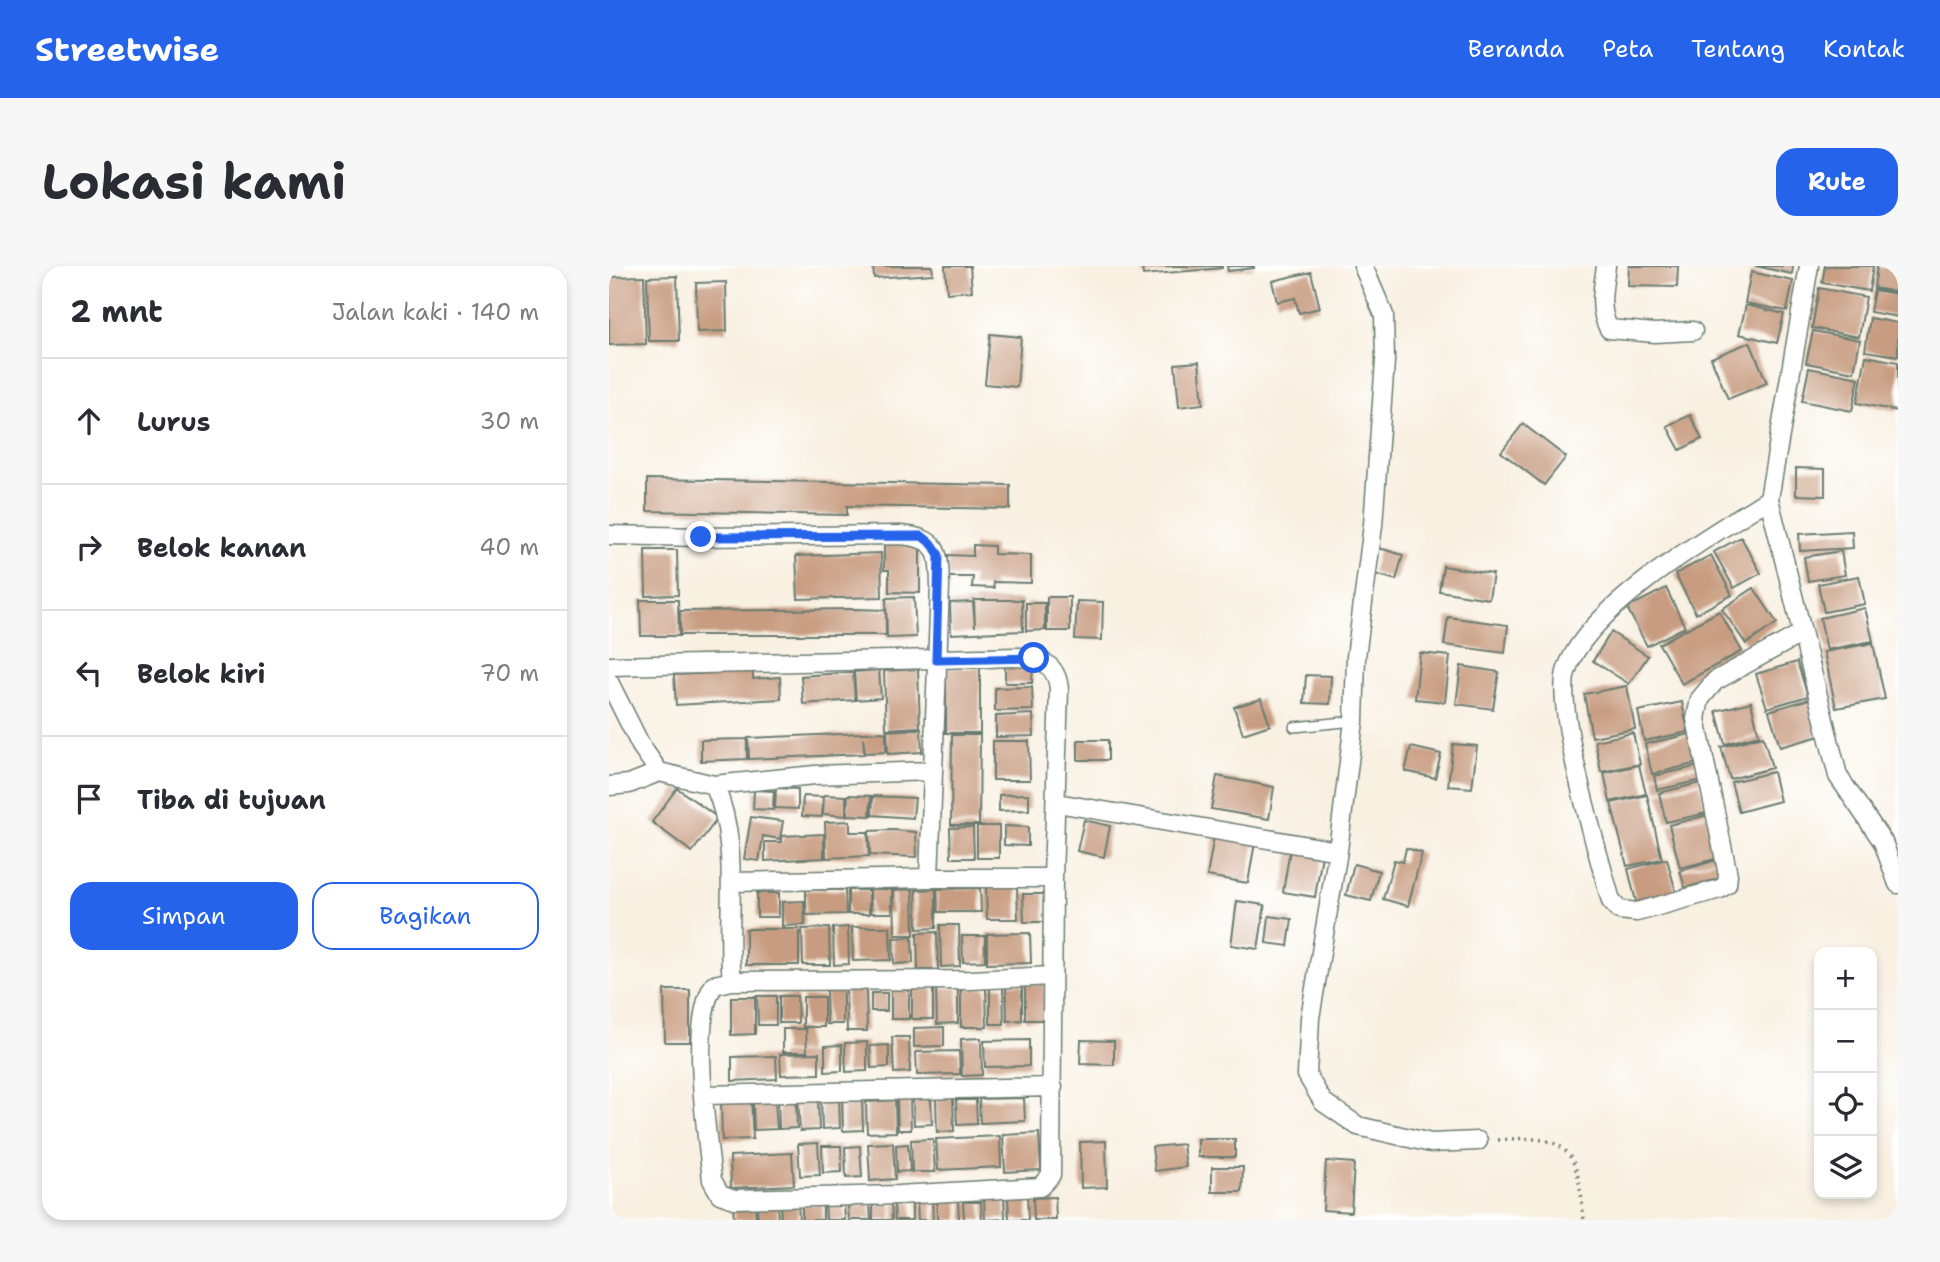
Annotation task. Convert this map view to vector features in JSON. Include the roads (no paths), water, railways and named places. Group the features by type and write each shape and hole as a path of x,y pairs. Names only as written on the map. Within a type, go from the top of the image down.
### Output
{"street":[{"path":"1363,266 1384,316 1386,338 1373,525 1356,657 1354,721 1338,851 1310,1018 1307,1075 1322,1102 1358,1126 1431,1143 1478,1141"},
{"path":"1606,266 1601,305 1603,318 1609,329 1644,333 1693,331"},
{"path":"1809,266 1769,499 1838,776 1883,842 1898,884"},
{"path":"1769,499 1682,552 1661,569 1591,629 1566,672 1563,694 1570,736 1611,901 1619,910 1637,912 1720,889 1727,884 1728,875 1696,719 1700,699 1716,681 1802,634"},
{"path":"609,535 922,536 933,545 939,555 929,877"},
{"path":"609,666 1034,658 1052,668 1058,675 1051,976 1051,1175 1040,1187 898,1195 734,1199 720,1194 712,1180 700,1033 705,1000 714,985 732,981 971,980 1051,976"},
{"path":"609,682 641,746 659,772"},
{"path":"609,786 629,784 659,772 714,785 815,775 932,771"},
{"path":"714,785 720,799 732,882 732,981"},
{"path":"1057,803 1338,851"},
{"path":"732,882 929,877 1053,878"},
{"path":"703,1095 1053,1087"}],"lane":[{"path":"1294,727 1354,721"}]}
